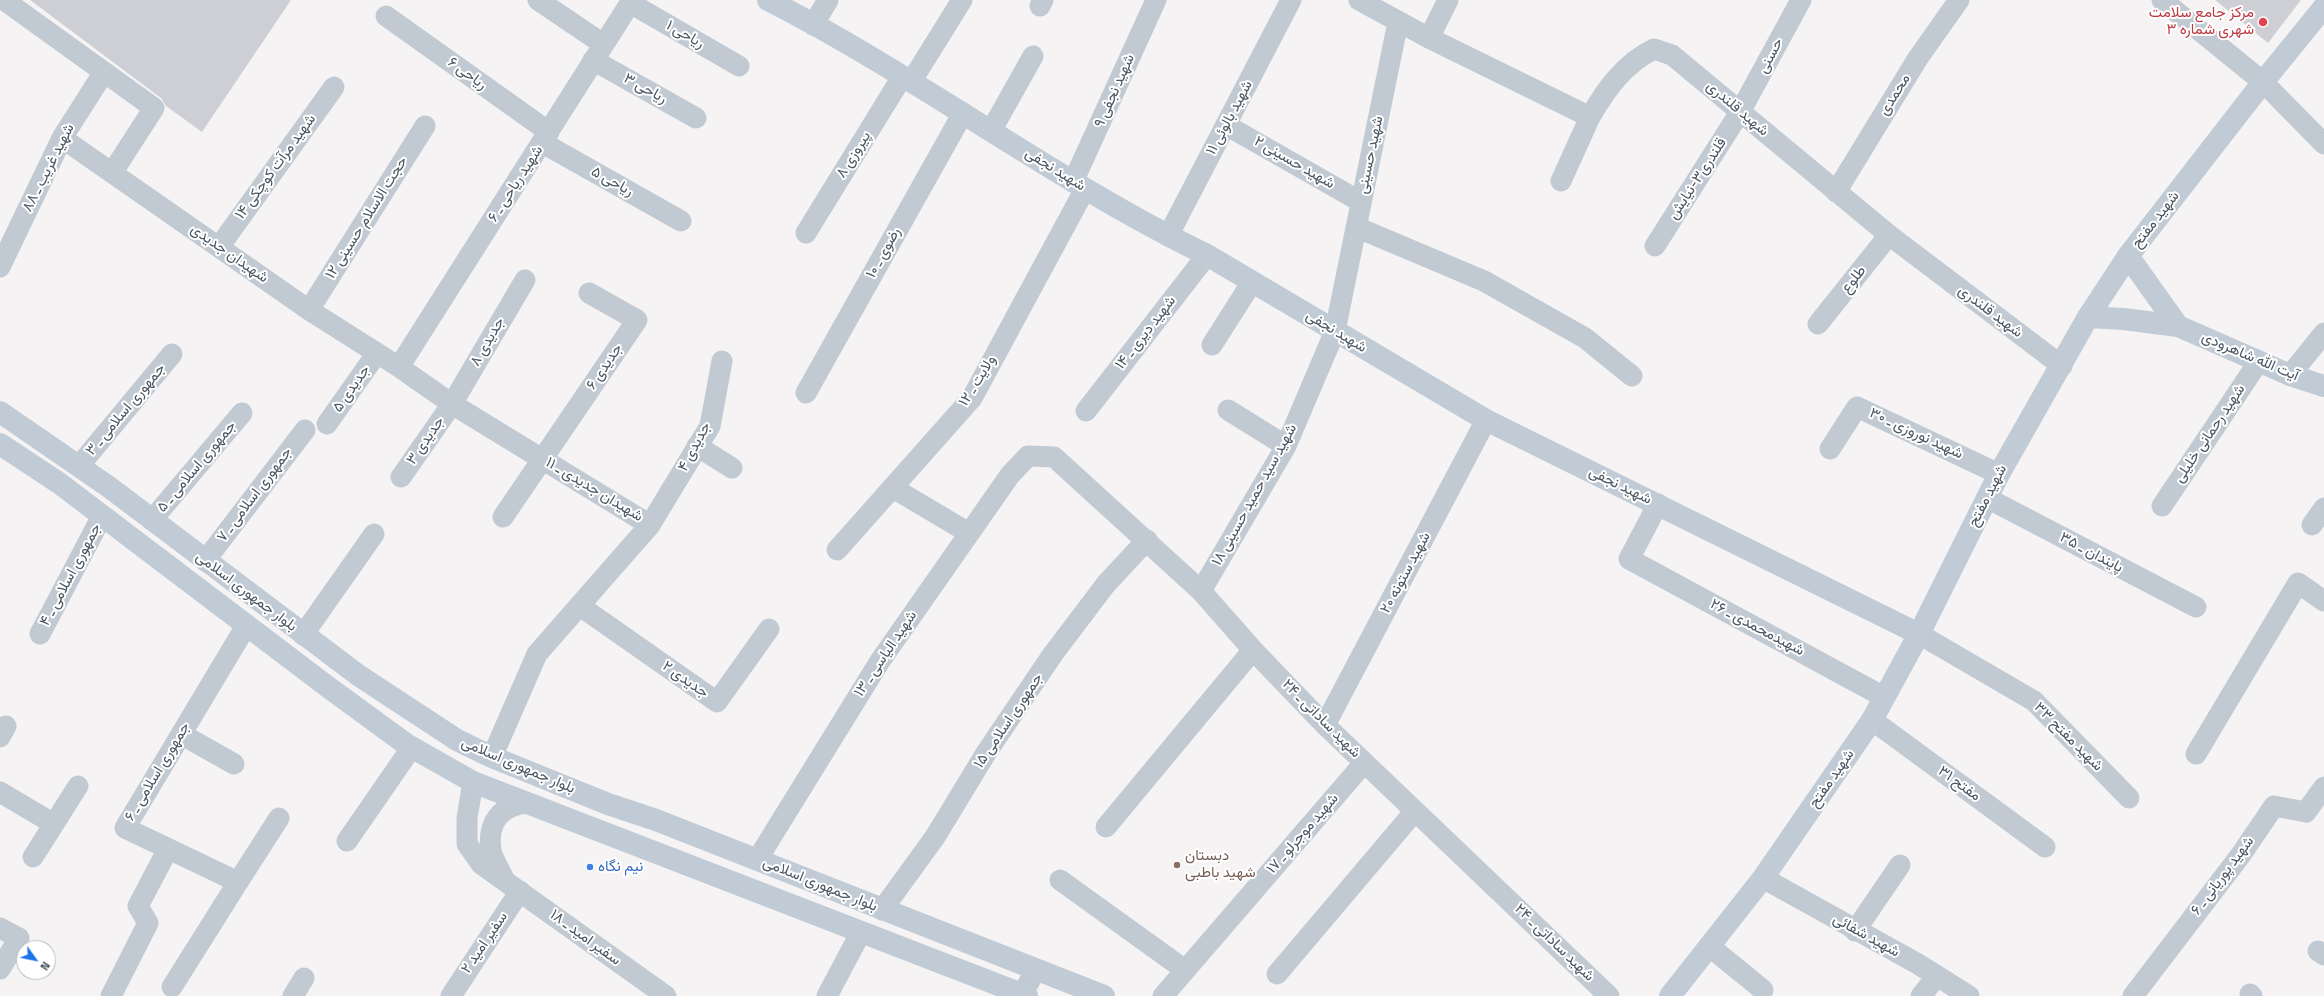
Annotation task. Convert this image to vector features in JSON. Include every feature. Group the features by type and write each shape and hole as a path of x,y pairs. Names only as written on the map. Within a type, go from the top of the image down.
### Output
{"street":[{"path":"4,0 154,108 112,173"},
{"name":"ریاحی ۳","path":"538,0 598,52 696,118"},
{"name":"شهید نجفی","path":"768,0 963,113 1079,185 1168,236 1207,255 1486,420 1919,634"},
{"path":"813,25 828,0"},
{"name":"پیروزی ۸","path":"806,233 906,80 962,0"},
{"name":"شهید نجفی ۹","path":"1079,185 1156,0"},
{"name":"شهید بالوئی ۱۱","path":"1168,236 1291,0"},
{"path":"1359,0 1429,38 1590,117"},
{"path":"1429,38 1448,0"},
{"name":"حسنی","path":"1740,112 1801,0"},
{"name":"محمدی","path":"1836,192 1918,58 1959,0"},
{"path":"2162,0 2263,82 2324,144"},
{"name":"شهید ریاحی ـ ۶","path":"399,367 546,138 598,52 631,2"},
{"name":"ریاحی ۱","path":"631,2 739,66"},
{"name":"شهید مفتح","path":"1670,996 1763,878 1872,720 1919,634 1999,474 2062,366 2088,317 2128,256 2263,82 2324,7"},
{"name":"ریاحی ۶","path":"386,16 546,138"},
{"name":"شهید حسینی","path":"1335,331 1398,22"},
{"name":"شهید قلندری","path":"1561,181 1590,117 1602,96 1639,56 1654,49 1672,56 1889,235 2062,366"},
{"path":"991,131 1033,56"},
{"name":"شهید غریب ـ ۸۸","path":"0,267 62,138 104,72"},
{"name":"شهید مرآت کوچکی ۱۴","path":"218,247 334,87"},
{"name":"قلندری۳-نیایش","path":"1655,246 1740,112"},
{"name":"رضوی ـ ۱۰","path":"806,393 963,113"},
{"name":"شهید حسینی ۲","path":"1226,125 1361,202"},
{"name":"حجت الاسلام حسینی ۱۲","path":"309,310 425,126"},
{"name":"شهیدان جدیدی","path":"62,138 309,310 399,367"},
{"name":"ریاحی ۵","path":"546,138 681,221"},
{"name":"ولایت ـ ۱۲","path":"837,550 972,398 1079,185"},
{"path":"1356,227 1484,281 1585,338 1632,376"},
{"name":"طلوع","path":"1818,324 1889,235"},
{"name":"شهید دیری ـ ۱۴","path":"1086,412 1207,255"},
{"path":"2128,256 2178,326"},
{"name":"جدیدی ۸","path":"452,404 525,280"},
{"path":"1212,345 1252,282"},
{"name":"جدیدی ۶","path":"542,459 637,320 589,292"},
{"name":"آیت الله شاهرودی","path":"2088,317 2124,319 2178,326 2290,375 2324,386"},
{"name":"شهید سید حمید حسینی ۱۸","path":"1201,591 1286,446 1335,331"},
{"path":"2290,375 2324,333"},
{"name":"جدیدی ۵","path":"328,424 377,353"},
{"name":"جمهوری اسلامی ـ ۳","path":"79,466 172,354"},
{"name":"جدیدی ۴","path":"650,525 710,426 722,361"},
{"name":"شهید رحمانی خلیلی","path":"2162,506 2259,361"},
{"name":"شهیدان جدیدی ـ ۱۱","path":"399,367 452,404 650,525 537,654 492,757"},
{"name":"جدیدی ۳","path":"401,477 452,404"},
{"name":"شهید نوروزی ـ ۳۰","path":"1830,449 1857,407 1999,474"},
{"path":"1228,410 1286,446"},
{"name":"بلوار جمهوری اسلامی","path":"0,412 79,466 303,635 408,709 457,740 492,757 608,804 656,820 1104,996"},
{"name":"جمهوری اسلامی ـ ۵","path":"152,520 242,413"},
{"name":"شهید ستونه ۲۰","path":"1325,725 1486,420"},
{"name":"جمهوری اسلامی ـ ۷","path":"205,561 305,430"},
{"name":"بلوار جمهوری اسلامی","path":"0,444 59,483 328,688 412,747 473,782 1024,995"},
{"path":"697,446 732,468"},
{"name":"شهید ساداتی ـ ۲۴","path":"1028,456 1054,457 1147,540 1201,591 1253,650 1325,725 1609,996"},
{"name":"شهید الیاسی ـ ۱۳","path":"757,860 880,661 1010,475 1028,456"},
{"path":"503,517 542,459"},
{"path":"893,488 969,533"},
{"name":"پایندان ـ ۳۵","path":"1987,498 2196,607"},
{"name":"شهیدمحمدی ـ ۲۶","path":"1658,504 1629,559 1884,696"},
{"path":"2312,525 2324,508"},
{"name":"جمهوری اسلامی ـ ۴","path":"40,634 102,516"},
{"path":"303,635 374,534"},
{"name":"جمهوری اسلامی ۱۵","path":"882,910 935,837 986,753 1054,654 1106,584 1147,540"},
{"path":"2196,754 2298,584 2324,600"},
{"name":"جدیدی ۲","path":"580,606 717,702 769,630"},
{"name":"جمهوری اسلامی ـ ۶","path":"238,882 124,828 246,626"},
{"name":"شهید مفتح ۳۳","path":"1919,634 2034,701 2128,798"},
{"path":"1106,827 1253,650"},
{"name":"مفتح ۳۱","path":"1872,720 2046,847"},
{"path":"181,734 234,764"},
{"path":"347,841 412,747"},
{"name":"شهید موجرلو ـ ۱۷","path":"1163,996 1364,763"},
{"name":"سفیر امید ـ ۱۸","path":"473,782 467,818 467,844 481,864 665,996"},
{"path":"33,857 78,786"},
{"name":"شهید پوریانی ـ ۶","path":"2133,996 2240,856 2274,806 2306,812 2324,787"},
{"path":"0,792 54,824"},
{"path":"512,885 492,852 490,834 496,820 507,807 528,803"},
{"path":"594,830 608,804"},
{"path":"1277,974 1415,811"},
{"path":"172,987 279,818"},
{"path":"111,996 148,923 138,906 168,849"},
{"path":"1855,931 1900,865"},
{"name":"شهید شفائی","path":"1763,878 1937,976 1968,996"},
{"path":"1060,880 1185,970"},
{"name":"سفیر امید ۲","path":"451,996 512,885"},
{"path":"0,928 19,938 0,969"},
{"path":"827,996 861,932"},
{"path":"1709,946 1763,990"},
{"path":"1024,995 1036,970"},
{"path":"1920,996 1937,976"},
{"path":"293,996 304,978"}],"building":[{"path":"30,0 291,0 202,132 166,106 161,98"},
{"name":"مرکز جامع سلامت شهری شماره ۳","path":"2215,0 2301,0 2268,43"}],"place":[{"name":"مرکز جامع سلامت شهری شماره ۳","path":"2263,22"},
{"name":"دبستان شهید باطبی","path":"1177,865"},
{"name":"نیم نگاه","path":"590,867"}]}
